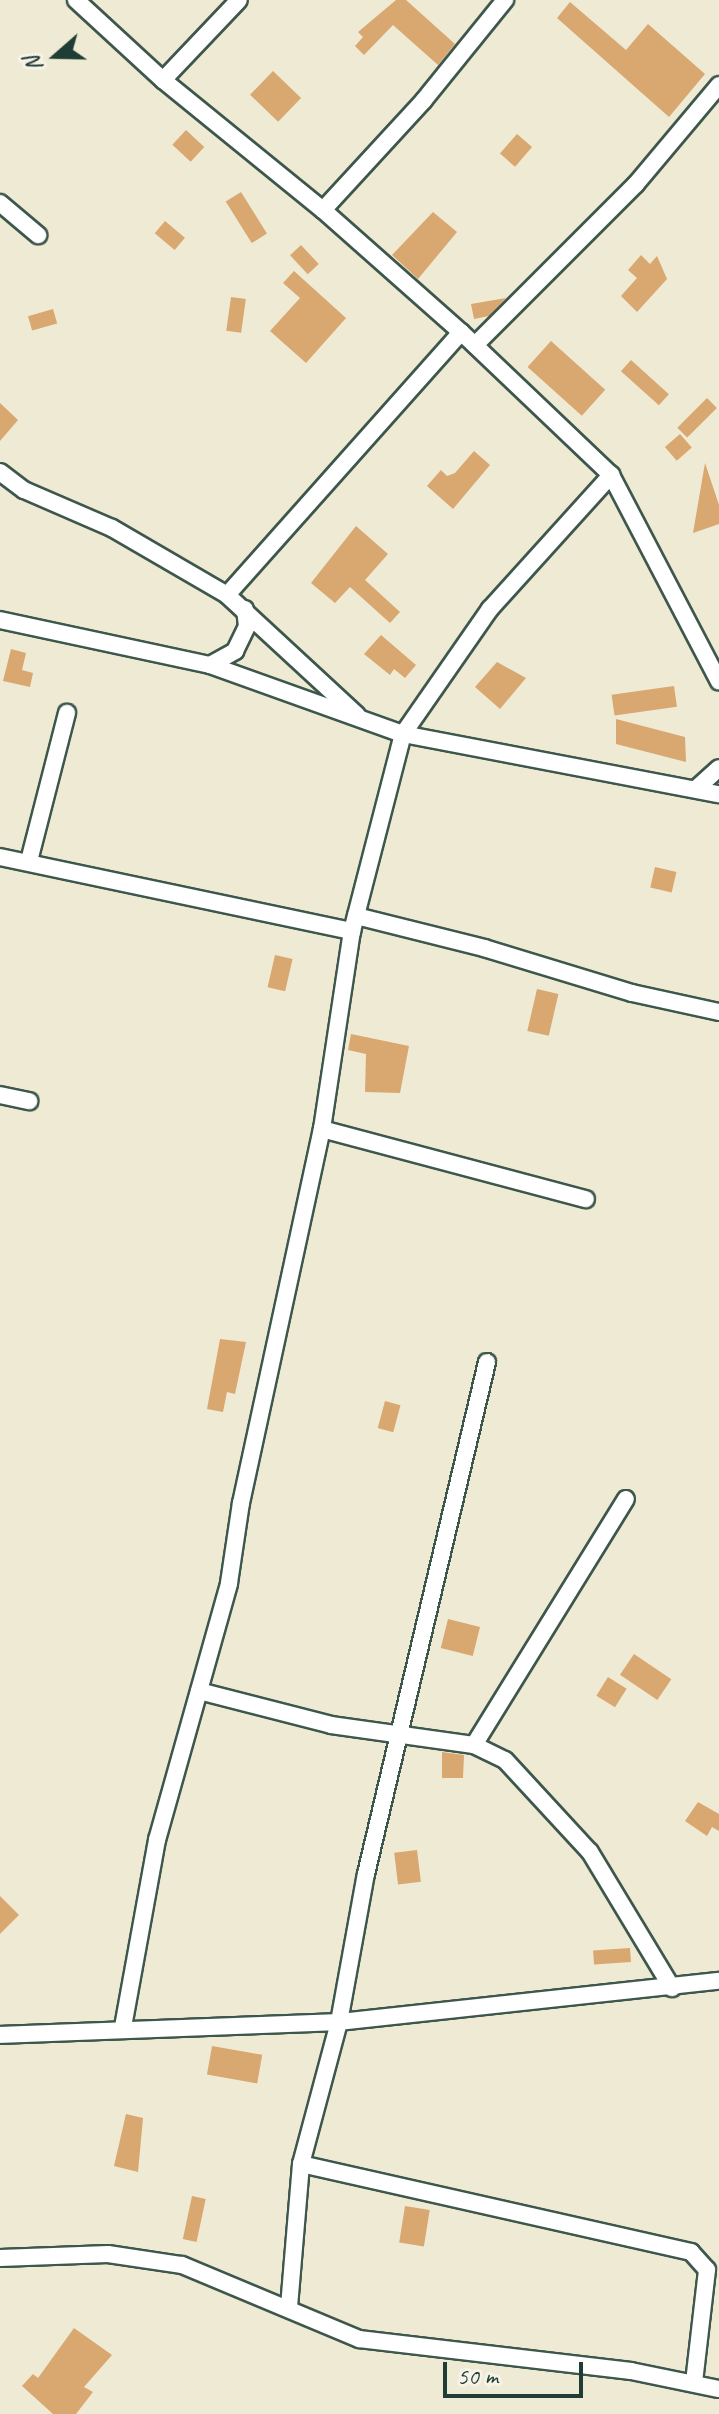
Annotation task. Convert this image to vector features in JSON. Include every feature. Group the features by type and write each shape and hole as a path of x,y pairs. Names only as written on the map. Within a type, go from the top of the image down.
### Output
{"street":[{"path":"76,0 163,80 323,210 461,332 611,475 719,682"},
{"path":"163,80 239,0"},
{"path":"323,210 424,100 505,0"},
{"path":"475,345 636,184 719,85"},
{"path":"0,203 38,235"},
{"path":"227,595 461,332"},
{"path":"0,472 24,490 112,528 227,595 361,719"},
{"path":"123,2027 157,1840 229,1583 241,1503 322,1129 354,924 403,734 490,609 611,475"},
{"path":"210,665 235,651 247,626 245,609"},
{"path":"0,620 210,665 403,734 698,787 719,794"},
{"path":"29,861 67,713"},
{"path":"698,787 719,768"},
{"path":"0,857 484,948 632,993 719,1012"},
{"path":"0,1095 29,1101"},
{"path":"322,1129 586,1199"},
{"path":"289,2307 301,2164 339,2022 366,1874 401,1739 487,1362"},
{"path":"474,1745 626,1499"},
{"path":"199,1691 401,1739 474,1745 505,1760 590,1852 672,1988"},
{"path":"0,2035 123,2027 339,2022 719,1981"},
{"path":"301,2164 691,2252 707,2270 694,2382"},
{"path":"0,2258 108,2254 182,2265 289,2307 359,2339 694,2382 719,2389"}],"building":[{"path":"396,0 406,0 455,44 438,65 393,25 364,55 355,46 363,37 358,32"},
{"path":"570,2 626,50 648,24 705,74 669,117 557,18"},
{"path":"273,71 301,98 278,122 250,95"},
{"path":"186,130 204,147 191,162 172,145"},
{"path":"517,134 532,147 515,167 500,154"},
{"path":"241,192 267,234 252,243 226,202"},
{"path":"433,212 457,232 418,279 392,255"},
{"path":"165,221 185,238 175,250 155,233"},
{"path":"301,245 319,264 308,274 290,255"},
{"path":"641,255 650,264 657,256 667,279 637,312 621,296 637,278 628,270"},
{"path":"294,271 346,318 306,363 270,331 300,298 283,283"},
{"path":"231,297 246,299 241,333 226,331"},
{"path":"506,298 489,316 474,319 471,304"},
{"path":"53,309 57,323 32,331 28,316"},
{"path":"551,341 605,390 582,416 528,367"},
{"path":"631,360 669,394 659,405 621,371"},
{"path":"707,398 717,408 687,438 677,428"},
{"path":"0,403 18,420 0,441"},
{"path":"680,434 692,448 677,461 665,447"},
{"path":"474,451 490,465 453,509 427,486 441,470 447,476 455,473"},
{"path":"705,463 719,505 719,524 693,533"},
{"path":"356,526 388,554 365,580 400,612 390,623 350,587 335,603 311,583"},
{"path":"381,635 416,665 405,678 394,669 390,675 364,654"},
{"path":"11,649 26,653 22,670 33,673 30,687 3,681"},
{"path":"497,662 526,678 500,709 475,687"},
{"path":"674,686 677,707 615,716 612,695"},
{"path":"616,719 685,737 686,762 616,744"},
{"path":"655,867 676,872 672,892 650,887"},
{"path":"275,955 293,959 285,991 268,987"},
{"path":"537,989 558,994 549,1036 527,1031"},
{"path":"351,1034 409,1046 400,1093 365,1092 366,1054 348,1050"},
{"path":"220,1339 246,1342 235,1394 227,1392 223,1412 207,1409"},
{"path":"385,1401 400,1405 393,1432 378,1428"},
{"path":"448,1619 480,1627 473,1656 441,1648"},
{"path":"634,1654 671,1679 657,1700 620,1675"},
{"path":"608,1677 627,1689 615,1707 596,1696"},
{"path":"442,1752 464,1755 463,1778 442,1778"},
{"path":"698,1802 719,1814 719,1831 712,1827 707,1836 685,1821"},
{"path":"417,1850 421,1882 398,1885 394,1853"},
{"path":"0,1896 19,1915 0,1934"},
{"path":"630,1948 631,1962 594,1965 593,1951"},
{"path":"212,2046 262,2055 257,2083 207,2075"},
{"path":"126,2114 143,2118 138,2172 114,2166"},
{"path":"192,2196 206,2199 197,2242 183,2239"},
{"path":"405,2206 430,2210 424,2246 399,2243"},
{"path":"74,2328 112,2355 84,2387 93,2392 76,2414 53,2414 22,2386 33,2374 38,2378"}]}
